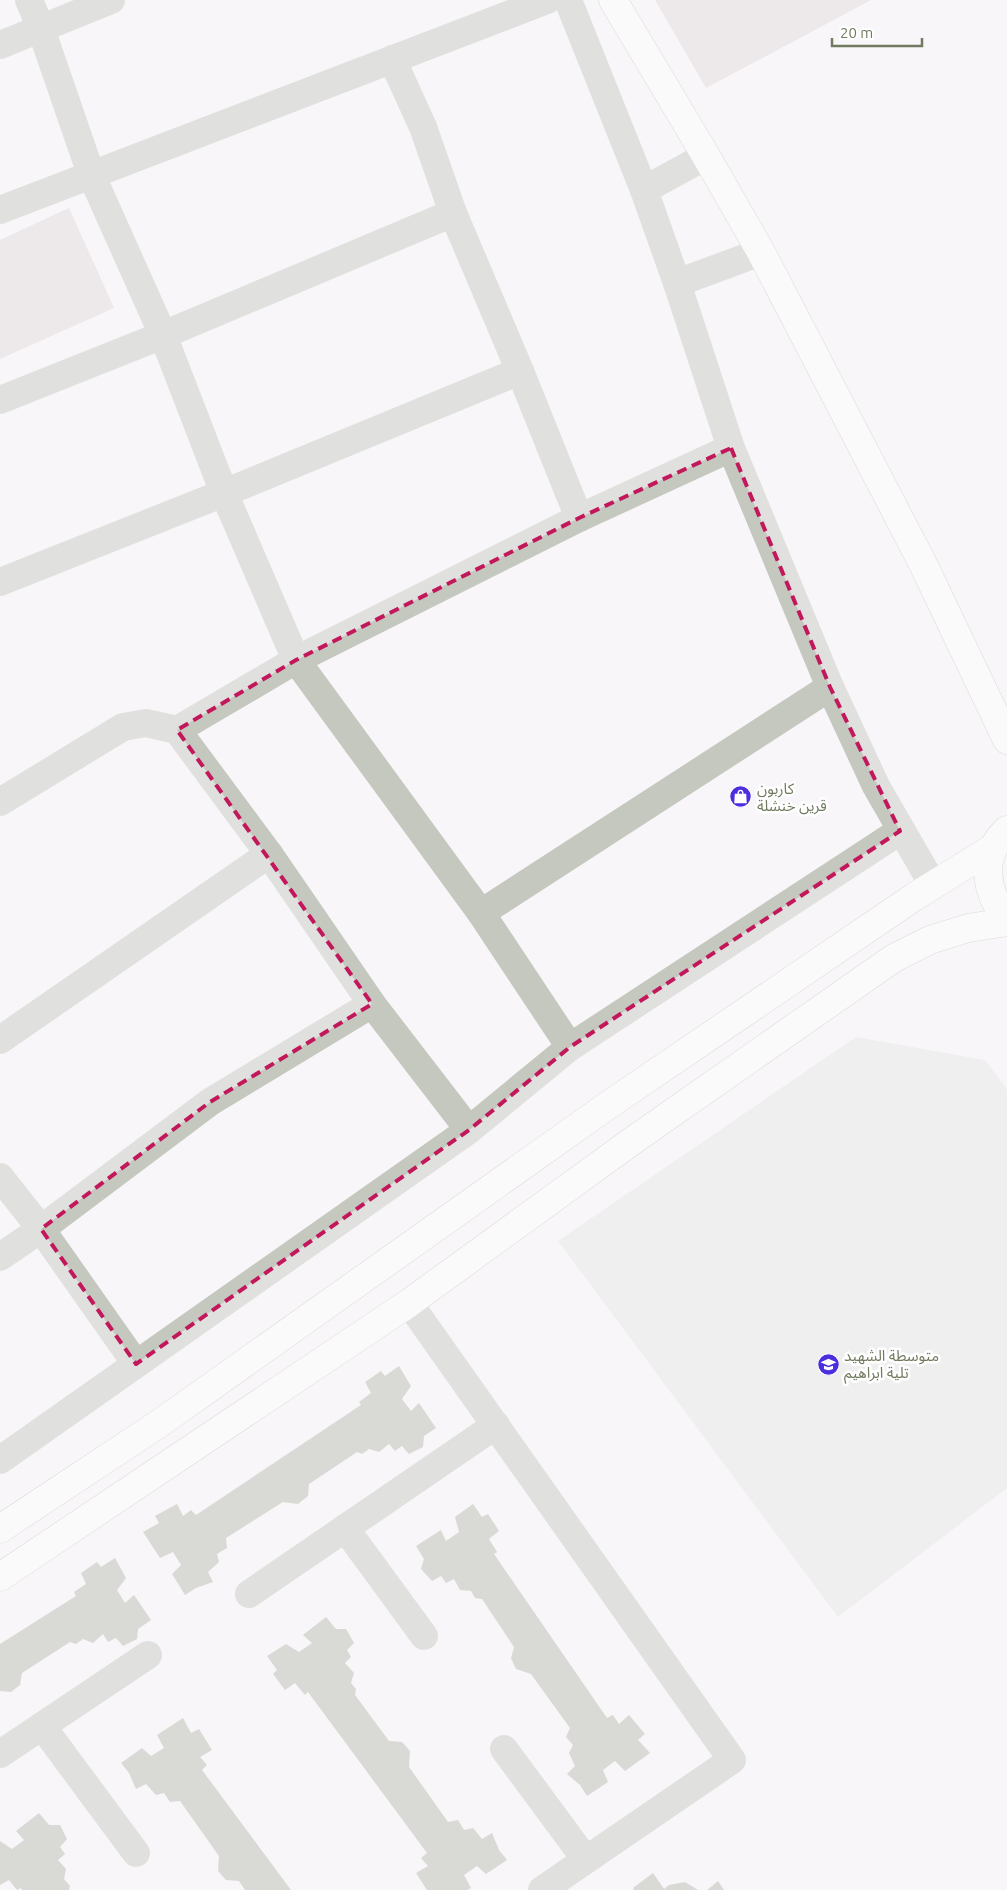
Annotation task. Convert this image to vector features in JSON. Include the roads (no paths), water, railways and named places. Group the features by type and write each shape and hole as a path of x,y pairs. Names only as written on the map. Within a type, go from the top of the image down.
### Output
{"street":[{"path":"29,0 41,29 91,174 163,335 224,493 296,660 481,913 570,1047"},
{"path":"0,45 111,0"},
{"path":"0,210 547,0"},
{"path":"568,0 644,190 677,283 731,448 830,687 876,786 900,831 933,885"},
{"path":"613,0 761,252 923,564 1007,740"},
{"path":"392,59 423,127 453,213 520,371 579,518"},
{"path":"644,190 706,156"},
{"path":"0,400 163,335 453,213"},
{"path":"677,283 761,252"},
{"path":"0,582 224,493 520,371"},
{"path":"177,730 296,660 579,518 731,448"},
{"path":"481,913 830,687"},
{"path":"0,802 123,727 146,723 177,730 269,854 372,1004 469,1130"},
{"path":"0,1460 469,1130 570,1047 900,831"},
{"path":"0,1530 160,1423 607,1106 1000,839"},
{"path":"0,1577 409,1303 635,1139 894,958 930,940 958,931 1007,920 996,906 989,887 988,867 1000,839"},
{"path":"0,1040 269,854"},
{"path":"0,1257 41,1229 210,1102 372,1004"},
{"path":"0,1177 41,1229 136,1364"},
{"path":"409,1303 732,1760 542,1890"},
{"path":"249,1594 496,1425"},
{"path":"344,1528 424,1636"},
{"path":"0,1754 148,1655"},
{"path":"42,1726 136,1854"},
{"path":"504,1749 586,1860"}],"place":[{"name":"كاربون قرين خنشلة","path":"741,797"},
{"name":"متوسطة الشهيد تلية ابراهيم","path":"828,1364"}]}
